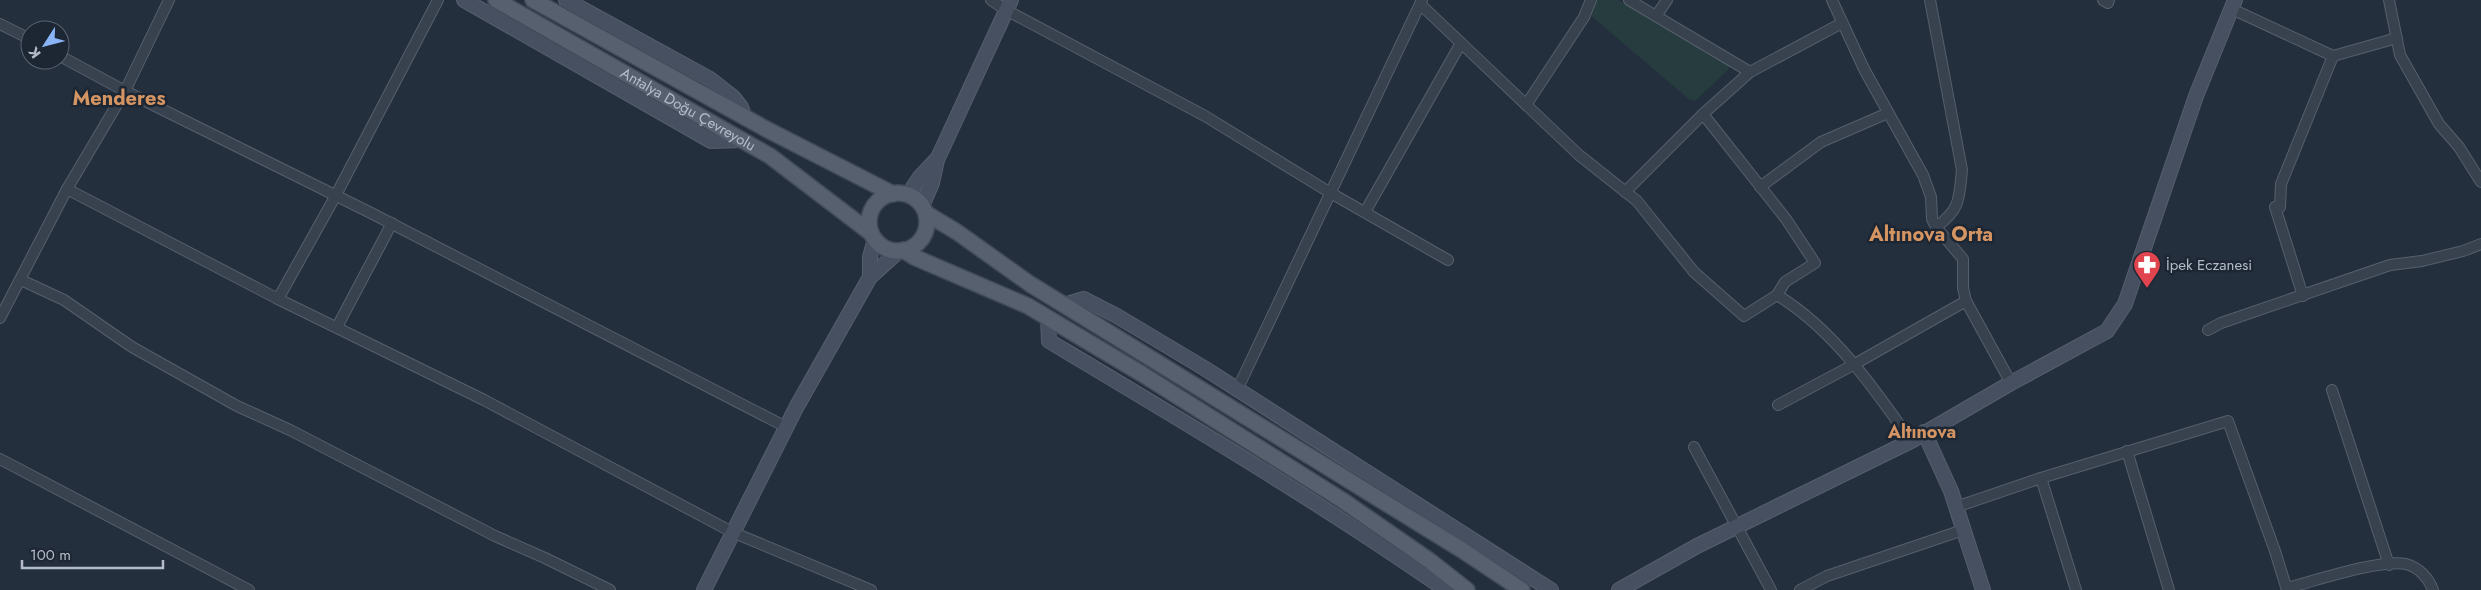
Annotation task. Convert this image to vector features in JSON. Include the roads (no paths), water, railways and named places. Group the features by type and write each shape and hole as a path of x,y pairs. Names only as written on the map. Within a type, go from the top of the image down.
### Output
{"main road":[{"name":"Antalya Doğu Çevreyolu","path":"496,0 770,156 873,236"},
{"name":"Antalya Doğu Çevreyolu","path":"532,0 745,118 900,194"},
{"path":"1467,590 1430,561 1342,500 1142,374 1028,306 914,257 902,250 886,247 873,236 870,216 873,208 884,196 900,194 1064,305 1462,550 1522,590"},
{"path":"902,250 919,241 924,233 924,210"}],"street":[{"path":"0,318 68,189 125,92 169,0"},
{"path":"278,299 336,195 438,0"},
{"path":"464,0 711,141 743,140"},
{"path":"566,0 710,79 733,97 741,107 745,118"},
{"path":"991,0 1009,5 1205,116 1329,192 1448,260"},
{"path":"1526,106 1584,17 1591,0"},
{"path":"1629,0 1750,72"},
{"path":"1656,16 1666,0"},
{"path":"1832,0 1888,112 1923,175 1931,196 1932,219 1936,227 1963,259 1963,288 1966,301 2011,383"},
{"path":"1930,0 1962,170 1959,196 1952,214 1936,227"},
{"path":"2103,0 2108,2 2109,0"},
{"path":"2389,0 2400,54 2439,124 2459,147 2481,182"},
{"path":"1237,390 1329,192 1421,2 1526,106 1579,155 1637,201 1694,272 1744,316 1776,295 1785,282 1815,263 1810,253 1703,114"},
{"path":"1619,590 1697,546 1911,441 2011,383 2107,331 2125,304 2196,96 2233,4 2332,56 2397,38"},
{"path":"924,210 937,160 1009,5"},
{"path":"1625,192 1703,114 1750,72 1842,23"},
{"path":"0,24 20,35"},
{"path":"1365,212 1461,42"},
{"path":"2303,296 2277,207 2281,184 2332,56"},
{"path":"70,62 125,92 392,223 786,427"},
{"path":"1760,187 1821,142 1888,112"},
{"path":"900,194 937,160"},
{"path":"68,189 278,299 484,400 732,532 871,590"},
{"path":"337,327 392,223"},
{"path":"870,277 873,236"},
{"path":"2208,330 2222,323 2390,265 2422,261 2481,244"},
{"path":"704,590 786,427 870,277 902,250"},
{"path":"21,280 64,300 132,348 236,406 290,430 495,536 610,590"},
{"path":"1776,295 1795,306 1832,341 1876,392 1911,441"},
{"path":"1064,305 1084,299 1117,316 1551,590"},
{"path":"1778,404 1854,365 1966,301"},
{"path":"1048,318 1049,341 1174,415 1384,547 1446,590"},
{"path":"2332,390 2389,565"},
{"path":"1956,507 2041,478 2228,421 2287,589 2379,565 2406,564 2422,572 2434,590"},
{"path":"1924,432 1956,507 1983,590"},
{"path":"1694,447 1771,590"},
{"path":"2127,451 2169,590"},
{"path":"0,459 249,590"},
{"path":"2041,478 2076,590"},
{"path":"1800,590 1827,576 1963,530"}],"place":[{"name":"İpek Eczanesi","path":"2147,289"}],"district":[{"name":"Menderes","path":"119,98"},
{"name":"Altınova Orta","path":"1931,234"},
{"name":"Altınova","path":"1922,432"}]}
